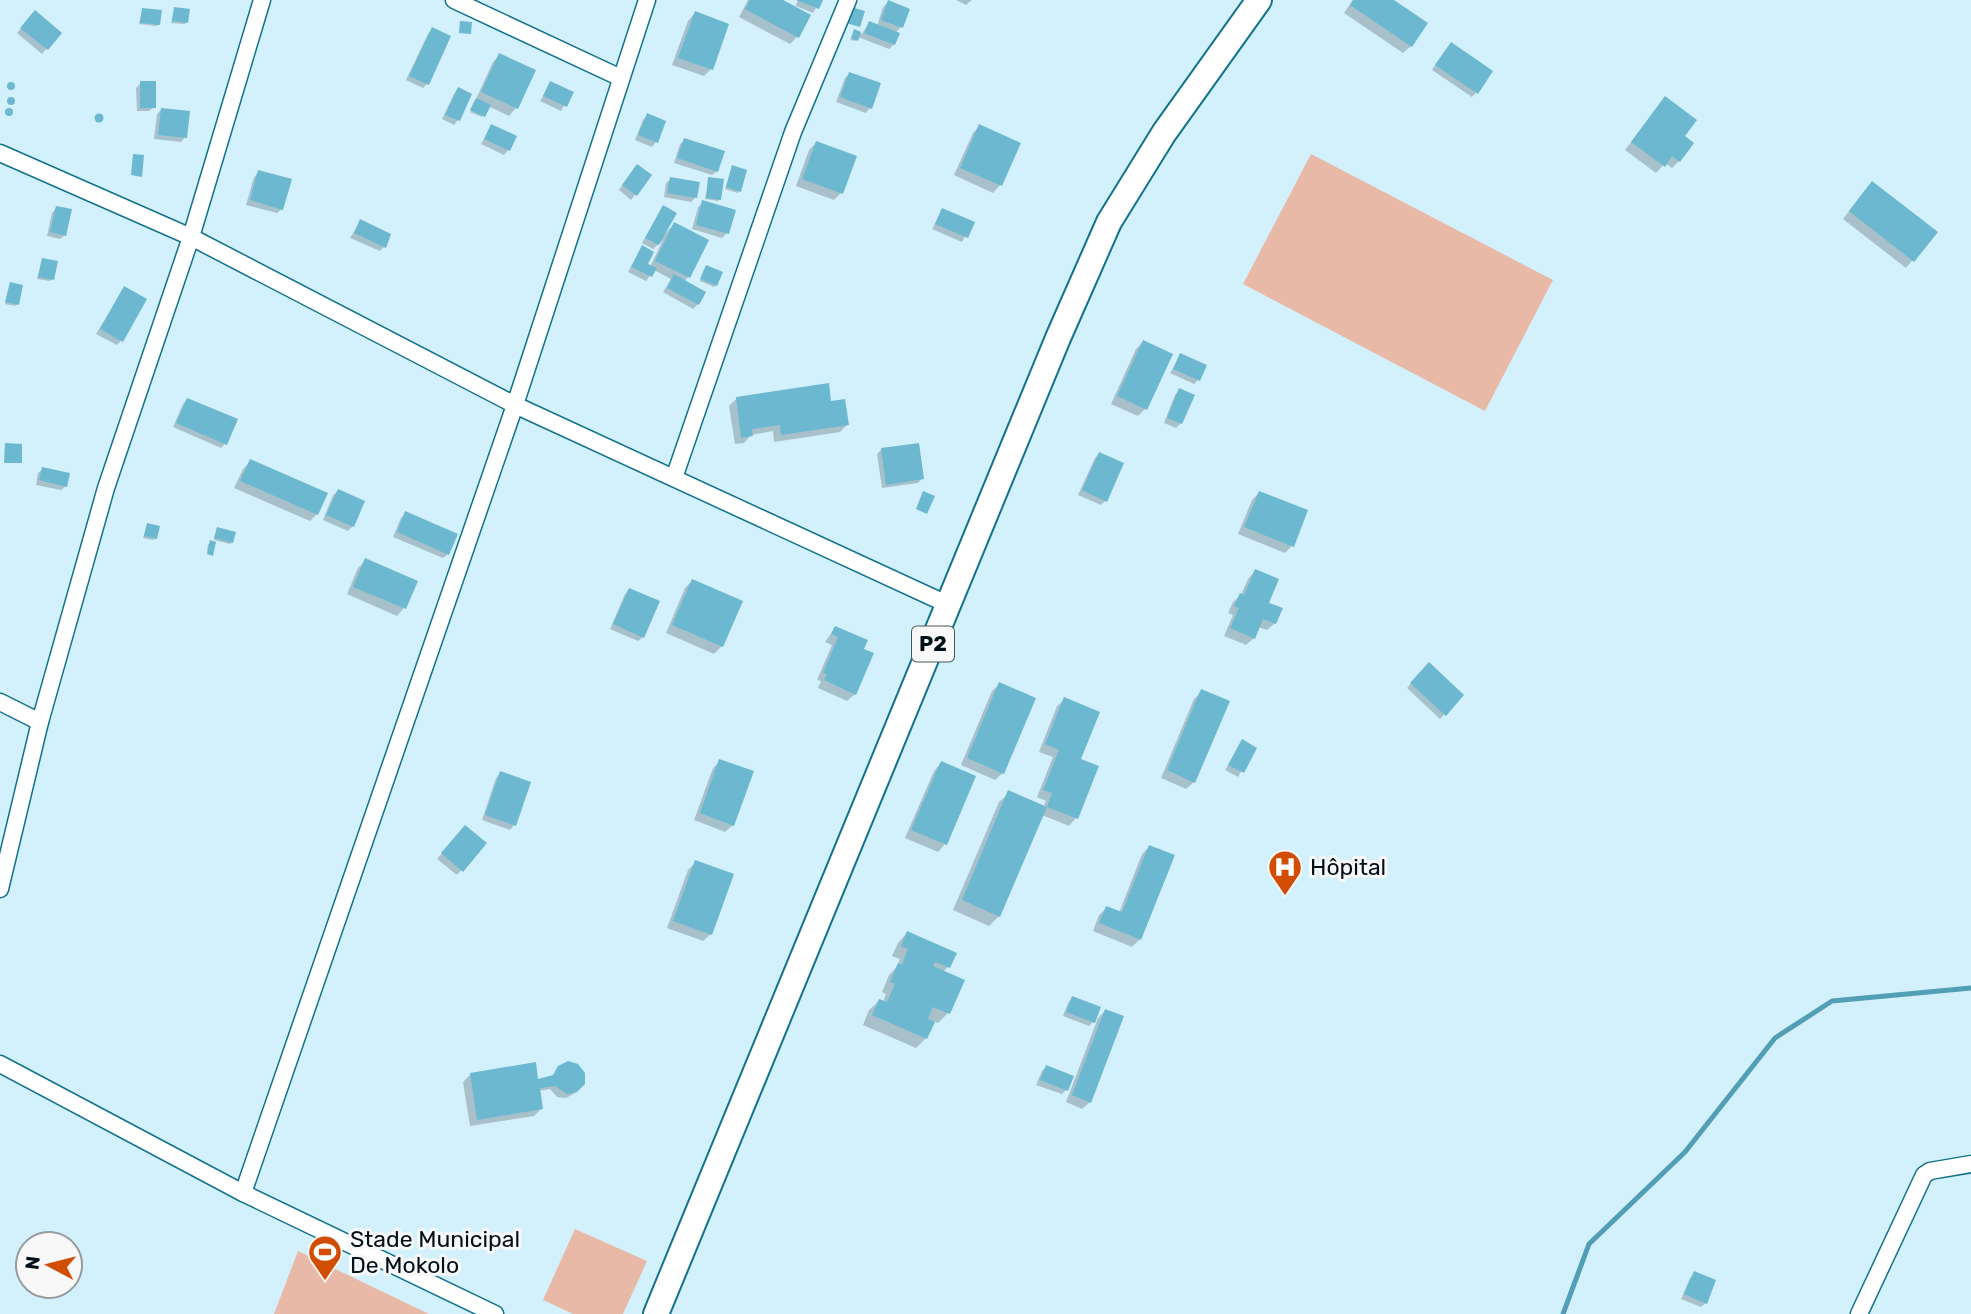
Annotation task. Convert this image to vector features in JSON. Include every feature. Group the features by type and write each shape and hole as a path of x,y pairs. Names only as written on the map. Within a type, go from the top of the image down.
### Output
{"main road":[{"name":"P2","path":"656,1314 1109,222 1164,133 1259,0"}],"street":[{"path":"0,889 40,722 106,488 191,237 262,0"},
{"path":"454,0 621,78"},
{"path":"243,1193 516,405 647,0"},
{"path":"674,478 793,132 848,0"},
{"path":"0,153 191,237 516,405 949,605"},
{"path":"0,702 40,722"},
{"path":"0,1064 243,1193 495,1314"},
{"path":"1859,1314 1924,1175 1930,1171 1971,1164"}],"shaded area":[{"path":"1311,154 1553,280 1485,411 1243,284"},
{"path":"575,1229 647,1261 623,1314 573,1314 543,1300"},
{"name":"Stade Municipal De Mokolo","path":"298,1251 429,1314 274,1314"}],"building":[{"path":"750,0 783,0 811,15 799,38 745,9"},
{"path":"796,0 823,0 819,9"},
{"path":"888,0 910,9 903,28 881,20"},
{"path":"1353,0 1394,0 1428,23 1412,47 1350,5"},
{"path":"174,7 190,9 188,23 172,21"},
{"path":"851,7 865,11 860,27 846,23"},
{"path":"142,8 162,10 160,25 140,23"},
{"path":"35,10 62,33 48,50 20,28"},
{"path":"695,11 729,24 713,70 678,58"},
{"path":"460,21 472,22 471,34 459,33"},
{"path":"869,21 900,33 895,45 864,33"},
{"path":"432,27 451,36 429,85 409,76"},
{"path":"854,29 861,32 858,41 851,38"},
{"path":"1451,42 1493,71 1478,94 1435,65"},
{"path":"499,53 536,70 518,109 481,92"},
{"path":"849,72 881,83 872,109 840,97"},
{"path":"140,81 156,81 156,108 140,108"},
{"path":"550,81 574,92 567,107 543,96"},
{"path":"11,82 15,86 11,90 7,86"},
{"path":"458,87 472,94 460,121 445,115"},
{"path":"1665,96 1697,120 1685,136 1694,143 1680,162 1672,156 1665,167 1631,142"},
{"path":"11,97 15,101 11,105 7,101"},
{"path":"476,98 491,105 485,117 470,110"},
{"path":"9,108 13,112 9,116 5,112"},
{"path":"161,108 190,111 187,138 158,135"},
{"path":"647,113 666,121 658,143 638,135"},
{"path":"99,114 103,118 99,122 95,118"},
{"path":"491,124 517,136 510,151 484,139"},
{"path":"979,124 1021,143 1002,186 960,168"},
{"path":"684,138 725,151 718,172 677,158"},
{"path":"816,141 857,156 843,194 802,179"},
{"path":"133,154 144,155 142,177 131,175"},
{"path":"637,164 652,175 637,196 622,185"},
{"path":"732,165 747,170 741,192 726,187"},
{"path":"258,170 292,179 283,210 250,200"},
{"path":"670,177 700,182 697,198 667,193"},
{"path":"708,177 724,179 721,200 706,198"},
{"path":"1872,181 1938,232 1914,262 1849,211"},
{"path":"702,200 736,210 729,234 696,225"},
{"path":"663,205 677,213 659,245 645,238"},
{"path":"56,206 72,209 66,236 50,232"},
{"path":"942,208 975,222 968,238 935,224"},
{"path":"360,219 391,234 386,248 354,233"},
{"path":"674,222 709,240 690,278 655,261"},
{"path":"642,245 654,252 648,264 657,268 652,277 631,267"},
{"path":"42,258 58,261 54,280 38,277"},
{"path":"706,265 723,272 717,286 700,279"},
{"path":"674,274 706,292 699,305 667,288"},
{"path":"10,282 23,285 19,305 5,302"},
{"path":"124,286 147,299 123,342 100,329"},
{"path":"1143,340 1173,354 1147,410 1117,396"},
{"path":"1180,353 1207,365 1200,381 1173,369"},
{"path":"829,383 831,401 845,399 849,425 781,435 780,425 752,429 753,436 741,438 736,397"},
{"path":"1179,388 1195,395 1182,424 1167,418"},
{"path":"187,398 238,419 227,445 176,423"},
{"path":"5,443 22,444 22,463 4,463"},
{"path":"919,443 924,479 886,485 881,448"},
{"path":"1099,452 1124,463 1107,502 1082,490"},
{"path":"250,459 328,493 318,515 240,481"},
{"path":"42,467 70,473 67,487 39,480"},
{"path":"338,489 365,501 354,527 326,515"},
{"path":"923,491 935,496 927,514 916,509"},
{"path":"1259,491 1308,510 1294,547 1244,527"},
{"path":"405,511 458,534 449,555 397,532"},
{"path":"147,523 160,526 157,539 144,536"},
{"path":"217,527 236,532 233,543 214,538"},
{"path":"210,540 216,542 213,556 207,554"},
{"path":"365,558 418,581 406,609 353,587"},
{"path":"1255,569 1279,579 1269,603 1283,608 1276,624 1263,619 1255,639 1230,628 1239,608 1234,606 1240,593 1244,595"},
{"path":"692,579 743,601 723,647 672,625"},
{"path":"629,588 660,601 644,638 613,624"},
{"path":"835,626 868,640 864,649 874,653 856,695 824,680 827,674 823,673 838,637 831,634"},
{"path":"1429,662 1464,695 1446,716 1410,683"},
{"path":"999,682 1036,698 1004,774 967,758"},
{"path":"1201,689 1230,701 1195,783 1167,770"},
{"path":"1064,697 1100,712 1081,759 1099,766 1078,819 1047,807 1052,793 1043,790 1059,750 1045,744"},
{"path":"1242,739 1257,748 1244,773 1228,765"},
{"path":"719,759 754,771 734,826 700,813"},
{"path":"941,761 976,776 947,845 911,830"},
{"path":"500,771 531,782 516,826 485,815"},
{"path":"1008,790 1047,807 1000,917 962,900"},
{"path":"465,825 487,843 463,872 441,853"},
{"path":"1149,845 1175,855 1141,940 1099,923 1106,906 1122,912"},
{"path":"695,860 734,874 712,935 673,921"},
{"path":"907,931 957,953 950,968 935,962 933,966 965,980 950,1014 933,1007 928,1019 935,1022 927,1039 872,1015 879,999 887,1002 895,984 890,982 898,963 902,965 908,949 901,946"},
{"path":"1072,996 1101,1007 1095,1023 1066,1012"},
{"path":"1105,1009 1124,1016 1091,1103 1072,1095"},
{"path":"568,1061 578,1064 585,1073 585,1084 577,1092 567,1094 555,1086 540,1088 543,1109 477,1120 470,1073 536,1062 538,1079 553,1075 558,1066"},
{"path":"1046,1065 1074,1076 1068,1091 1040,1080"},
{"path":"1694,1271 1716,1280 1707,1304 1684,1294"}],"waterway":[{"path":"1563,1314 1589,1244 1685,1152 1775,1038 1832,1001 1971,988"}],"place":[{"name":"Hôpital","path":"1285,897"},
{"name":"Stade Municipal De Mokolo","path":"325,1282"}]}
